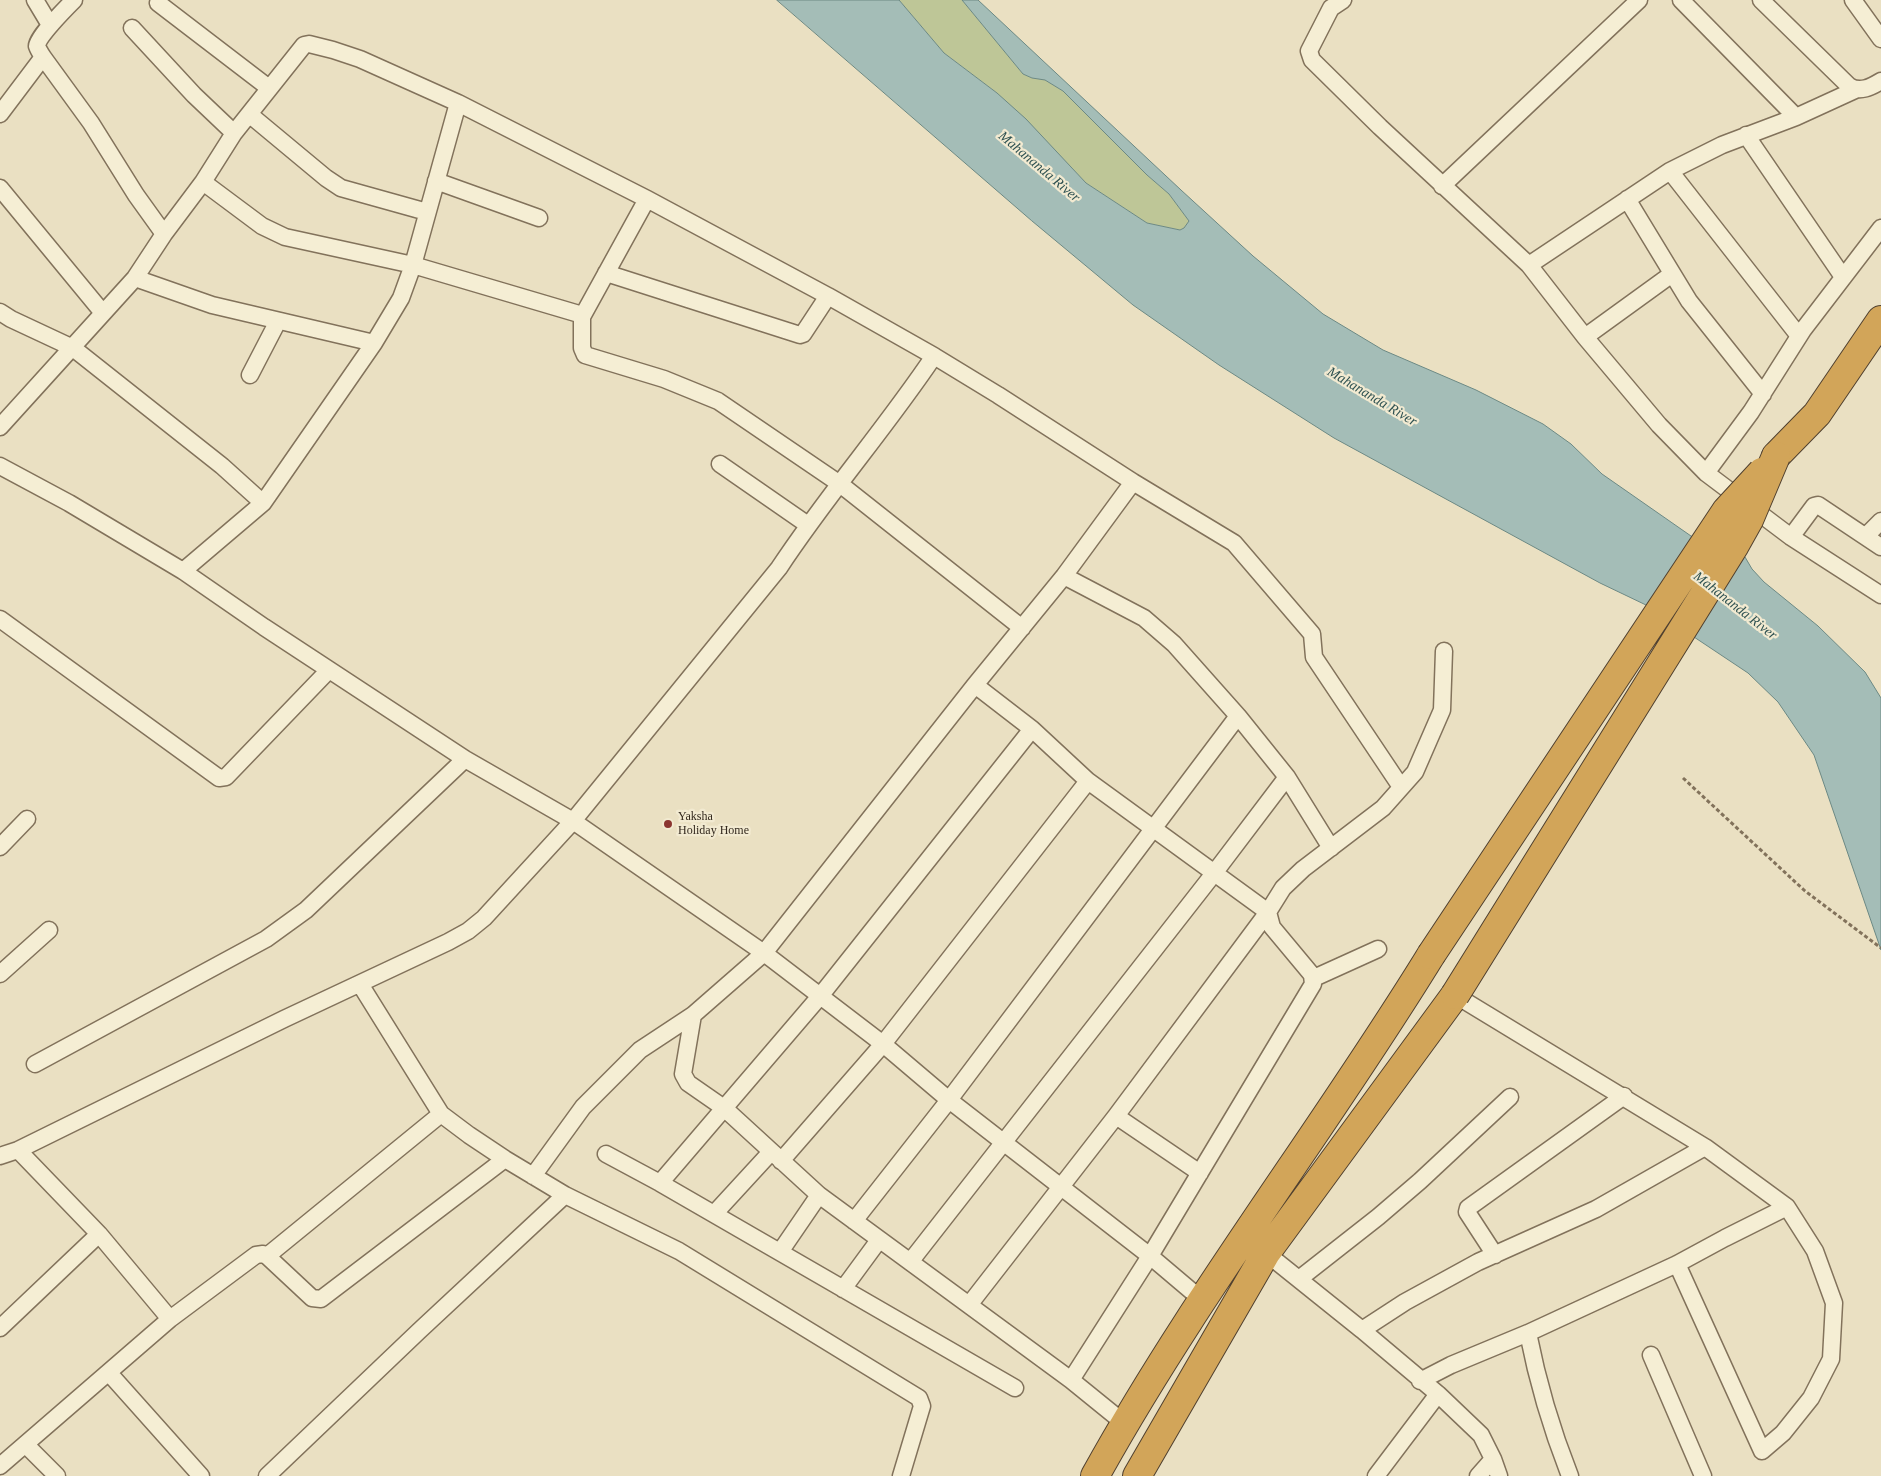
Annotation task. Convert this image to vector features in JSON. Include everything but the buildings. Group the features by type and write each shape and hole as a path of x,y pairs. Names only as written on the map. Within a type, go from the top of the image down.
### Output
{"highway":[{"path":"1095,1476 1124,1423 1202,1300 1302,1153 1726,511 1817,414 1881,320"},
{"path":"1137,1476 1266,1253 1455,995 1736,545 1749,520 1776,456"}],"street":[{"path":"35,0 50,25"},
{"path":"74,0 50,25 37,44 43,57 91,123 136,195 164,234"},
{"path":"1442,186 1639,0"},
{"path":"1681,0 1796,117"},
{"path":"1760,0 1855,90"},
{"path":"1853,0 1881,39"},
{"path":"158,2 269,88"},
{"path":"1332,3 1309,51 1312,60 1442,186 1529,265 1585,337 1665,431 1706,472 1791,537 1881,595"},
{"path":"132,28 194,95 234,133"},
{"path":"0,427 135,278 164,234 203,182 234,133 304,45 309,44 360,59 458,103 647,199 828,296 934,356 1133,482 1231,541 1312,634 1314,657 1400,787"},
{"path":"0,114 43,57"},
{"path":"1529,265 1670,171 1746,135 1796,117 1855,90 1879,84"},
{"path":"183,571 263,503 374,343 401,298 413,265 458,103"},
{"path":"249,114 326,178 341,188 427,212"},
{"path":"1746,135 1843,277"},
{"path":"1670,171 1800,336"},
{"path":"436,181 539,218"},
{"path":"203,182 262,226 285,237 413,265 579,314 582,317"},
{"path":"0,188 103,313"},
{"path":"647,199 582,317 582,348 586,355 664,379 718,401 840,484 1022,628"},
{"path":"1627,199 1688,301 1763,394"},
{"path":"1706,472 1746,420 1800,336 1881,228"},
{"path":"606,273 800,335 803,334 828,296"},
{"path":"1585,337 1672,274"},
{"path":"135,278 212,305 374,343"},
{"path":"0,312 73,348 222,466 263,503"},
{"path":"250,376 278,321"},
{"path":"0,1156 18,1150 284,1019 448,942 468,931 484,918 574,820 778,568 808,525 903,402 934,356"},
{"path":"720,464 808,525"},
{"path":"0,466 69,503 183,571 465,759 574,820 764,952 822,995 949,1100 1150,1256 1202,1300"},
{"path":"533,1176 583,1108 640,1050 693,1015 764,952 974,685 1064,576 1133,482"},
{"path":"1791,537 1816,504 1881,547"},
{"path":"1866,536 1881,520"},
{"path":"1064,576 1144,618 1174,644 1238,716 1287,777 1330,848"},
{"path":"0,619 219,778 226,777 330,670"},
{"path":"969,1305 1116,1116 1268,912 1283,888 1303,868 1383,808 1414,772 1442,710 1444,651"},
{"path":"974,685 1032,729 1088,781 1268,912 1272,927 1314,978 1313,984 1150,1256 1071,1380"},
{"path":"854,1220 949,1100 1238,716"},
{"path":"660,1183 822,995 1032,729"},
{"path":"35,1064 266,939 286,926 306,910 465,759"},
{"path":"910,1262 1287,777"},
{"path":"714,1214 776,1157 883,1044 1088,781"},
{"path":"0,847 26,819"},
{"path":"0,974 49,930"},
{"path":"1314,978 1378,949"},
{"path":"360,984 441,1114 505,1159 533,1176 565,1195 679,1250 919,1398 922,1406 902,1476"},
{"path":"1455,995 1705,1147 1787,1207 1815,1251 1834,1303 1831,1360 1811,1398 1782,1434 1762,1451 1677,1264"},
{"path":"693,1015 683,1074 688,1083 724,1108 819,1195 1071,1380 1124,1423"},
{"path":"1495,1255 1467,1212 1468,1208 1624,1096"},
{"path":"1299,1280 1413,1187 1510,1097"},
{"path":"267,1256 441,1114"},
{"path":"1116,1116 1200,1173"},
{"path":"1362,1330 1405,1302 1495,1255 1596,1209 1705,1147"},
{"path":"18,1150 99,1234 170,1319"},
{"path":"606,1154 660,1183 1015,1388"},
{"path":"0,1466 170,1319 256,1255 263,1254 267,1256 312,1298 321,1299 505,1159"},
{"path":"267,1476 565,1195"},
{"path":"780,1252 819,1195"},
{"path":"1420,1381 1451,1365 1528,1333 1677,1264 1787,1207"},
{"path":"0,1328 99,1234"},
{"path":"843,1289 879,1240"},
{"path":"1266,1253 1438,1394 1481,1435 1499,1476"},
{"path":"1528,1333 1537,1378 1556,1441 1570,1476"},
{"path":"1651,1355 1703,1476"},
{"path":"109,1373 201,1476"},
{"path":"1376,1476 1438,1394"},
{"path":"26,1445 57,1476"},
{"path":"1478,1476 1493,1459"}],"path":[{"path":"1683,778 1805,891 1881,948"}],"green space":[{"path":"899,0 962,0 1023,74 1032,78 1045,79 1063,91 1147,175 1169,194 1189,221 1185,228 1180,230 1147,223 1086,183 997,93 944,53"}],"water":[{"name":"Mahananda River","path":"777,0 899,0 944,53 997,93 1026,119 1086,183 1147,223 1180,230 1184,228 1189,221 1169,194 1147,175 1063,91 1045,80 1023,74 962,0 978,0 1253,256 1323,314 1383,350 1476,390 1543,424 1571,444 1602,474 1691,536 1733,549 1745,557 1752,569 1764,582 1818,626 1865,672 1881,698 1881,950 1814,755 1778,702 1748,673 1646,605 1600,583 1334,438 1219,365 1133,305 1032,221"}],"place":[{"name":"Yaksha Holiday Home","path":"668,824"}]}
